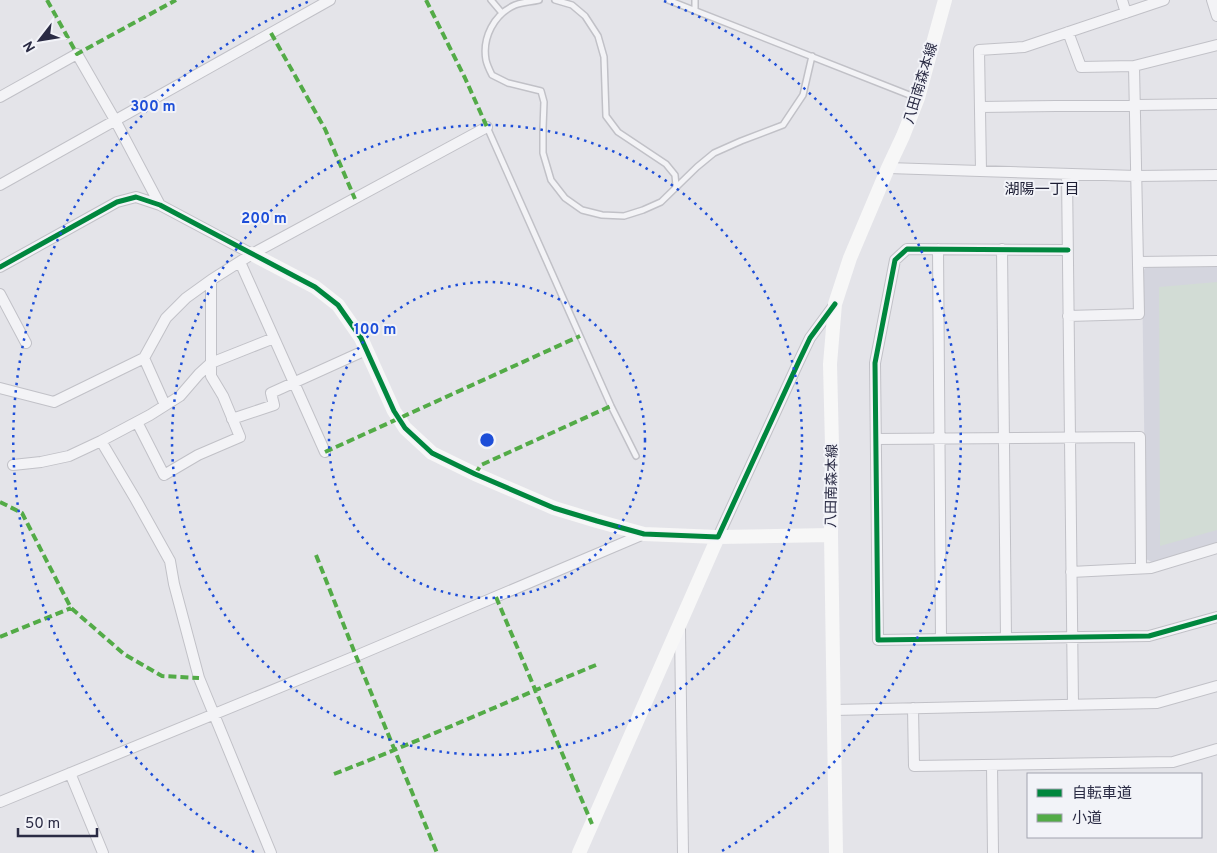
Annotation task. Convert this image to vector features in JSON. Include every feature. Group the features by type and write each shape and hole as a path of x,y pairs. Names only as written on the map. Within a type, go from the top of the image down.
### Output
{"main road":[{"name":"八田南森本線","path":"246,258 315,287 338,305 361,338 394,411 405,428 432,454 554,508 644,534 718,538 831,535 832,446 830,364 835,304 850,258 888,168 904,136 918,98 945,0"},
{"path":"831,535 836,853"},
{"path":"579,853 718,538"}],"street":[{"path":"0,185 330,0"},
{"path":"1122,0 1126,13"},
{"path":"981,171 980,50 1024,47 1164,0"},
{"path":"1212,0 1217,16"},
{"path":"1068,32 1081,67 1134,66 1217,45"},
{"path":"0,97 78,54 160,204"},
{"path":"1068,316 1139,314 1134,66"},
{"path":"980,107 1217,104"},
{"path":"0,388 54,402 144,358 166,318 186,298 211,280 246,258 488,127"},
{"path":"888,168 1136,176 1217,175"},
{"path":"1067,174 1073,705"},
{"path":"0,267 117,202 136,197 160,204 246,258 274,338 325,452"},
{"path":"1068,250 906,249 895,260 875,363 878,640 1148,636 1217,617"},
{"path":"938,249 941,639"},
{"path":"1002,249 1006,638"},
{"path":"1138,262 1217,261"},
{"path":"137,422 164,475 198,455 240,437 223,396 211,376 211,280"},
{"path":"0,294 26,342"},
{"path":"718,538 806,345 835,304"},
{"path":"14,465 69,456 101,441 180,396 211,363 274,338"},
{"path":"232,419 274,405 271,392 366,350"},
{"path":"144,358 165,406"},
{"path":"876,439 1140,437 1141,568"},
{"path":"101,441 170,560 174,584 199,678 271,853"},
{"path":"0,802 356,656 644,534"},
{"path":"1071,572 1150,568 1217,548"},
{"path":"680,625 684,853"},
{"path":"834,710 1157,703 1217,686"},
{"path":"913,708 914,766 1173,762 1217,749"},
{"path":"992,765 993,853"},
{"path":"70,772 103,853"}],"lane":[{"path":"491,0 502,12"},
{"path":"539,0 516,5 502,12 490,28 486,41 486,61 492,75 508,83 541,91 544,102 543,153 550,180 565,198 582,210 602,215 624,216 661,202 676,186 714,153 783,125 803,95 812,56"},
{"path":"556,0 572,5 585,16 598,36 604,57 606,116 618,132 666,164 675,175 676,186"},
{"path":"668,0 918,98"},
{"path":"695,0 696,11"},
{"path":"488,127 611,406 636,456"}],"shaded area":[{"path":"1146,267 1217,267 1217,543 1152,562 1146,559 1142,273"},
{"path":"1217,282 1217,530 1160,546 1159,287"}],"marked path":[{"path":"47,0 77,54 176,0"},
{"path":"426,0 487,127"},
{"path":"271,33 325,129 355,199"},
{"path":"325,452 580,336"},
{"path":"475,474 481,465 611,406"},
{"path":"0,502 22,513 71,608 124,654 162,676 199,678"},
{"path":"316,555 437,853"},
{"path":"496,597 592,824"},
{"path":"0,637 71,608"},
{"path":"334,774 596,665"}],"cycle path":[{"path":"0,267 117,202 136,197 160,205 315,287 338,305 361,338 394,411 405,428 432,453 554,508 644,534 718,537 810,338 835,304"},
{"path":"1068,250 907,249 895,260 875,363 878,640 1149,636 1217,617"}],"district":[{"name":"湖陽一丁目","path":"1042,189"}]}
